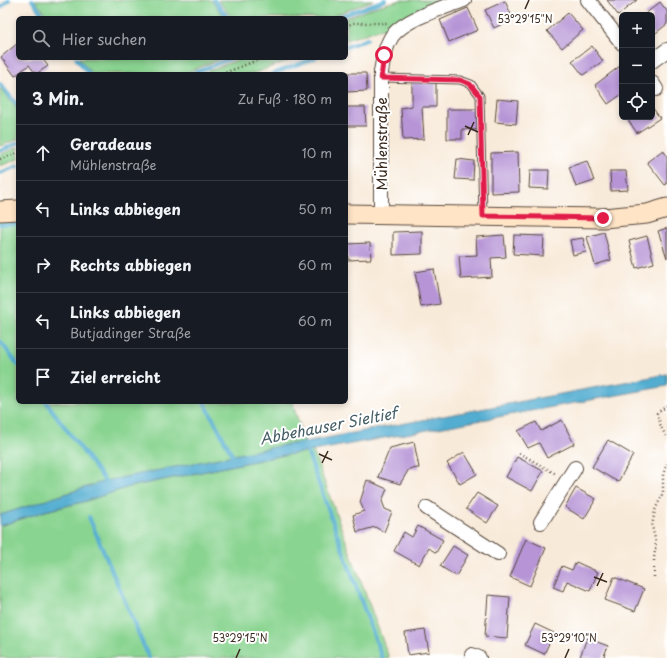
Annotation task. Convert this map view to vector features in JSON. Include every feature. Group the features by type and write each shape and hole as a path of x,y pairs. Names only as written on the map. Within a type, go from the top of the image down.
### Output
{"main road":[{"path":"348,214 603,218 647,214 667,208"},
{"path":"0,211 16,210"}],"street":[{"name":"Mühlenstraße","path":"381,215 381,78 384,55 392,37 407,22 464,0"},
{"path":"588,0 619,39"},
{"path":"655,59 667,50"},
{"path":"541,522 571,474"},
{"path":"427,508 498,554"}],"lane":[{"path":"381,78 460,80 470,84 480,96 483,216"}],"path":[{"path":"348,25 353,23 390,23 398,30"},
{"path":"227,72 258,60"},
{"path":"0,159 16,153"},
{"path":"667,406 657,413 661,427 667,438"},
{"path":"519,453 571,474"},
{"path":"654,577 656,544 652,526 655,510 663,493 664,474 667,464"}],"green space":[{"path":"35,0 211,0 223,16 47,16"},
{"path":"218,0 373,0 333,16 230,16"},
{"path":"401,0 438,0 402,22 348,39 348,17 378,6"},
{"path":"81,60 218,60 187,72 90,72"},
{"path":"237,60 290,60 257,72 206,72"},
{"path":"0,88 16,108 16,140 0,146"},
{"path":"16,148 16,160 0,166 0,155"},
{"path":"16,218 16,404 293,404 305,442 278,446 43,502 0,515 0,220"},
{"path":"313,451 389,658 0,658 0,526 45,511 83,502 129,487 279,456"}],"water":[{"path":"667,374 667,386 279,456 129,487 83,502 45,511 0,526 0,515 105,481 278,446"}],"building":[{"path":"607,0 637,0 622,12 619,12 618,15"},
{"path":"505,1 513,19 494,28 485,10"},
{"path":"660,2 667,11 667,24 655,34 655,12 648,12"},
{"path":"468,8 478,30 449,42 440,20"},
{"path":"568,13 583,30 562,48 547,31"},
{"path":"16,45 16,60 44,60 48,66 39,72 34,72 29,65 20,72 16,72 15,76 1,57"},
{"path":"592,46 603,61 583,75 572,61"},
{"path":"619,67 619,96 608,104 595,85"},
{"path":"348,73 366,73 367,91 348,92"},
{"path":"412,82 436,83 436,107 422,107 424,139 403,140 401,108 412,106"},
{"path":"497,99 518,101 516,124 495,122"},
{"path":"348,107 365,107 366,126 348,126"},
{"path":"447,109 478,109 478,130 462,129 462,139 447,139"},
{"path":"655,111 660,118 637,133 628,120 655,120"},
{"path":"663,150 667,156 667,184 665,185 647,162"},
{"path":"518,152 519,192 491,193 491,153"},
{"path":"457,159 474,161 473,180 455,179"},
{"path":"587,161 594,181 576,187 569,167"},
{"path":"530,170 549,170 548,189 529,188"},
{"path":"610,171 626,171 628,190 611,191"},
{"path":"667,228 667,258 658,231"},
{"path":"422,231 422,254 393,255 393,232"},
{"path":"604,232 611,260 595,265 587,237"},
{"path":"504,235 506,257 491,258 492,277 461,279 459,256 477,255 476,237"},
{"path":"514,235 544,236 543,256 513,254"},
{"path":"647,236 654,263 636,268 629,241"},
{"path":"583,238 586,252 573,255 570,240"},
{"path":"370,243 371,259 348,260 348,244"},
{"path":"434,269 440,304 421,307 415,272"},
{"path":"562,420 574,444 547,458 539,443 528,448 518,431 536,422 541,431"},
{"path":"608,440 633,455 618,482 592,467"},
{"path":"414,442 419,468 409,469 400,484 378,477 390,448"},
{"path":"464,452 477,474 460,484 447,463"},
{"path":"517,457 543,471 532,491 506,477"},
{"path":"367,480 387,489 382,501 385,509 392,512 384,532 375,527 357,532 353,515 364,511 360,502"},
{"path":"576,488 596,499 584,519 565,507"},
{"path":"477,493 498,506 487,523 466,509"},
{"path":"418,526 443,540 436,553 429,548 419,565 394,551 404,532 412,537"},
{"path":"526,539 546,548 530,586 510,577"},
{"path":"453,546 468,555 456,576 440,566"},
{"path":"576,562 598,572 590,591 567,581 563,591 553,587 562,566 572,570"},
{"path":"614,577 644,589 635,611 605,600"},
{"path":"488,595 510,597 507,638 485,636"},
{"path":"535,624 554,633 544,654 525,645"},
{"path":"425,630 429,652 408,655 405,633"},
{"path":"587,638 608,646 603,658 580,657"}],"waterway":[{"path":"0,8 9,0"},
{"path":"32,0 44,16"},
{"path":"214,0 226,16"},
{"path":"341,16 385,0"},
{"path":"348,46 367,39"},
{"path":"78,60 87,72"},
{"path":"196,72 227,60"},
{"path":"277,72 310,60"},
{"path":"0,84 16,104"},
{"path":"0,151 16,144"},
{"path":"0,173 16,167"},
{"path":"0,224 16,224"},
{"path":"0,341 16,362"},
{"path":"47,404 108,485"},
{"path":"205,404 235,460"},
{"path":"306,448 382,658"},
{"path":"89,517 149,658"}],"route":[{"path":"384,55 381,78 460,80 470,84 480,96 483,216 603,218"}],"water label":[{"name":"Abbehauser Sieltief","path":"328,425"}]}
